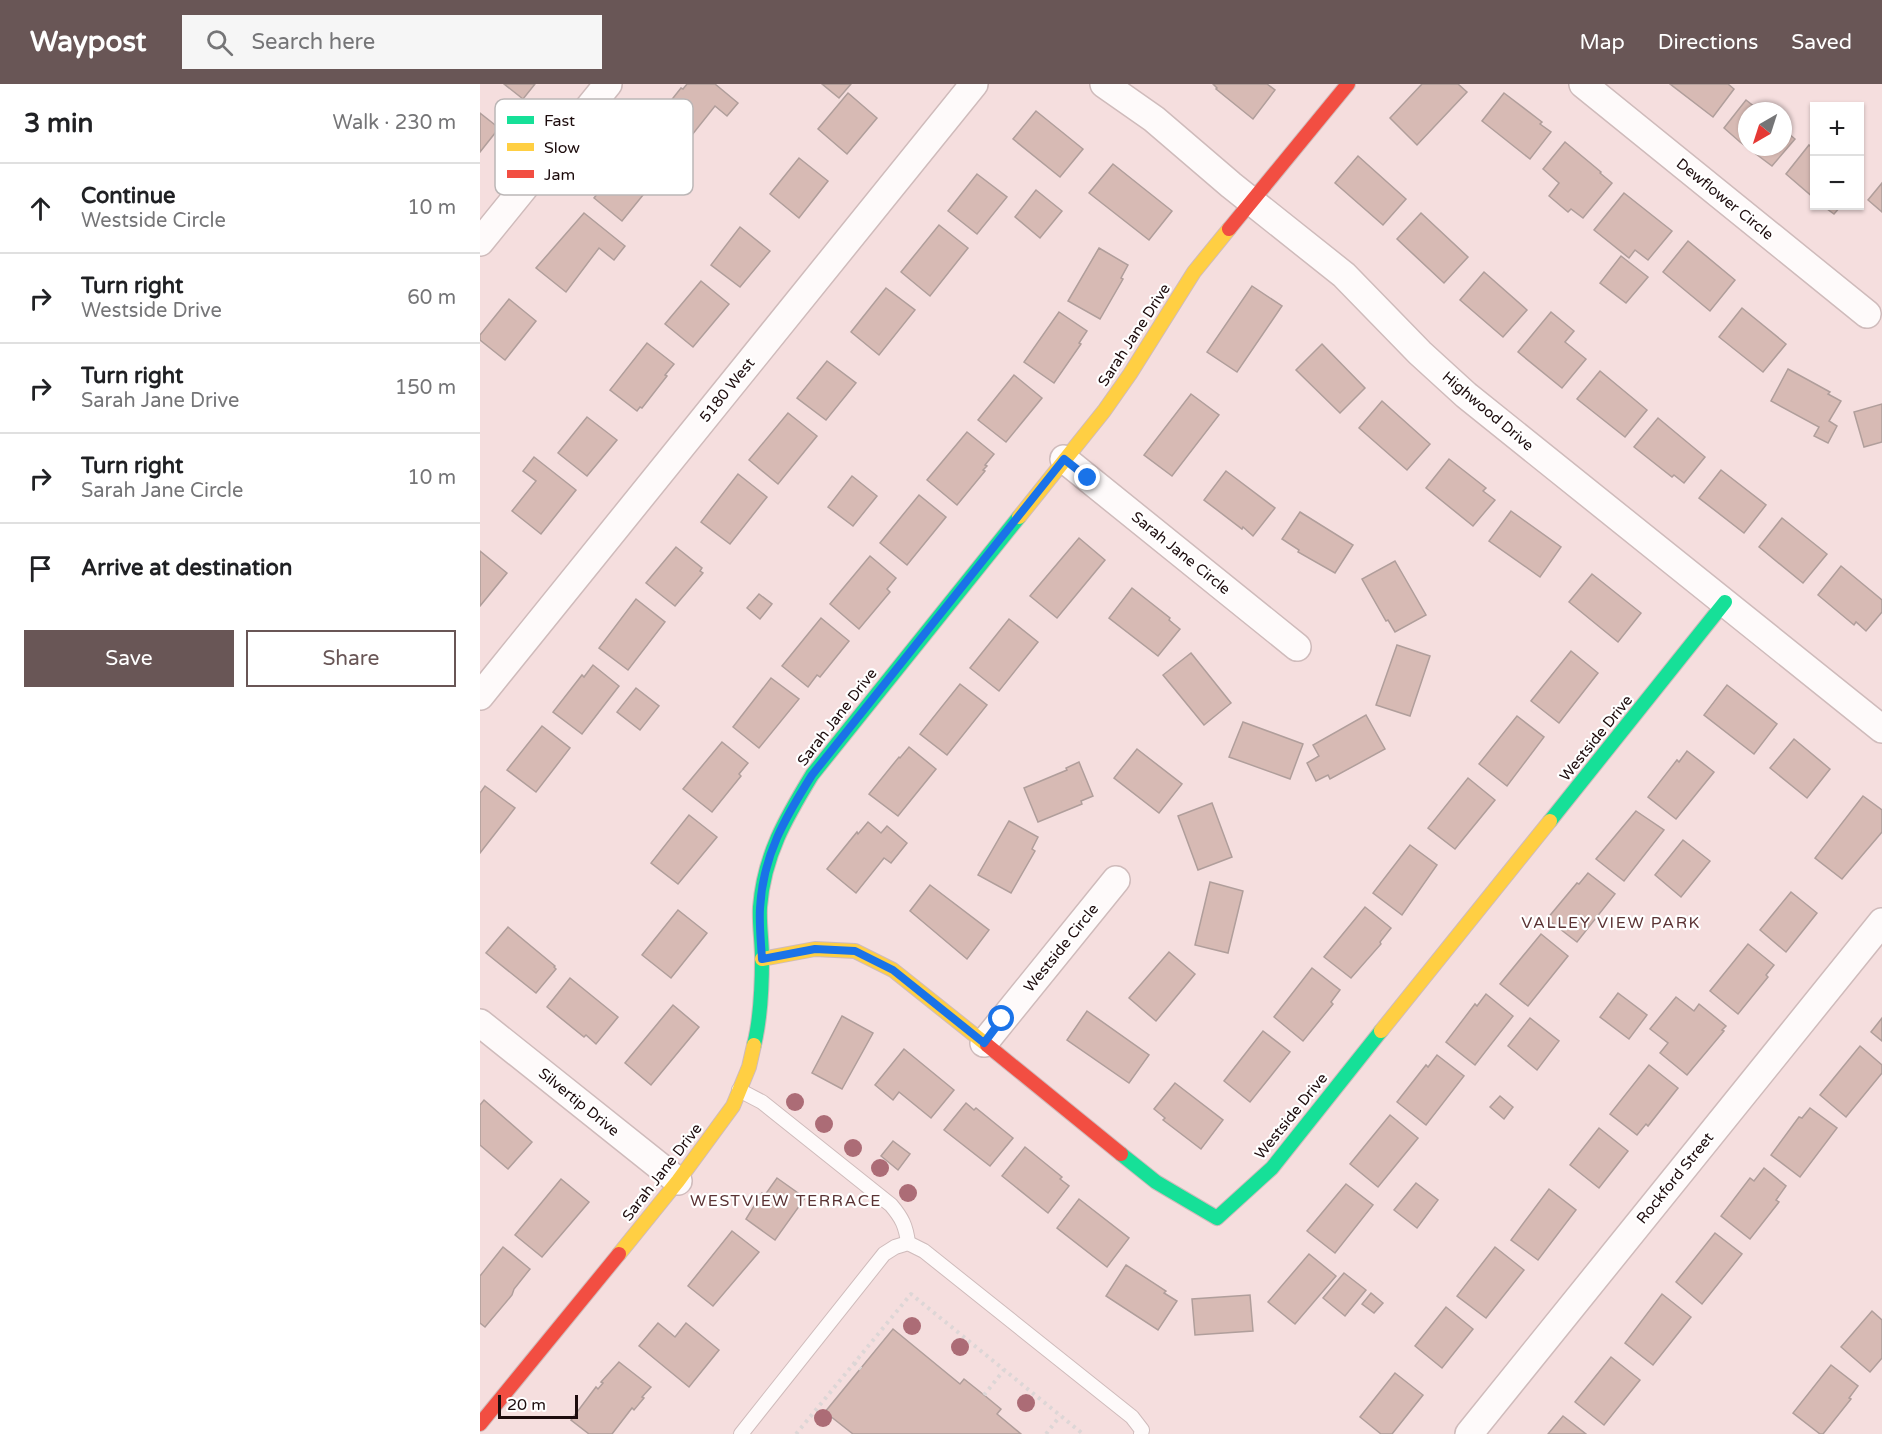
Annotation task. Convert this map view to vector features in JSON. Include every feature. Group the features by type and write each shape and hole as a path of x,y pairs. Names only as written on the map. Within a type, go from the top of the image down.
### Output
{"street":[{"path":"596,99 608,84"},
{"name":"5180 West","path":"480,696 974,84"},
{"name":"Highwood Drive","path":"1104,84 1154,118 1251,201 1344,275 1420,353 1466,395 1882,729"},
{"name":"Sarah Jane Drive","path":"480,1424 678,1181 733,1106 749,1067 760,1022 762,959 760,907 768,862 784,820 812,775 1104,411 1194,272 1348,84"},
{"name":"Dewflower Circle","path":"1583,84 1867,314"},
{"path":"480,242 518,195"},
{"name":"Sarah Jane Circle","path":"1064,459 1297,647"},
{"name":"Westside Drive","path":"762,959 815,949 855,951 893,970 1156,1182 1216,1218 1272,1168 1725,602"},
{"name":"Westside Circle","path":"984,1043 1116,880"},
{"name":"Rockford Street","path":"1469,1434 1882,922"},
{"name":"Silvertip Drive","path":"480,1023 678,1181"}],"lane":[{"path":"739,1090 762,1102 891,1205 907,1228 908,1243"},
{"path":"741,1434 884,1254 895,1246 908,1243 924,1251 1132,1417 1142,1430 1142,1434"}],"path":[{"path":"796,1434 911,1294 1083,1434"},
{"path":"854,1363 861,1369"},
{"path":"984,1395 1004,1370"},
{"path":"1046,1434 1060,1416"}],"building":[{"path":"504,84 535,84 523,99"},
{"path":"687,84 715,84 738,103 727,116 715,106 693,134 693,99 672,99 681,88 683,89"},
{"path":"822,84 851,84 839,98"},
{"path":"1213,84 1267,84 1275,90 1253,119"},
{"path":"1422,84 1458,84 1467,92 1417,145 1390,118"},
{"path":"1670,84 1728,84 1734,89 1713,117"},
{"path":"848,93 877,118 847,154 818,129"},
{"path":"1504,93 1542,122 1540,124 1551,132 1530,159 1482,121"},
{"path":"1738,110 1738,140 1724,128"},
{"path":"1036,111 1083,149 1060,177 1013,139"},
{"path":"480,113 495,125 495,133 480,152"},
{"path":"1565,142 1612,183 1583,218 1571,209 1568,212 1549,196 1559,183 1543,169"},
{"path":"1809,145 1810,195 1786,174"},
{"path":"1358,156 1406,199 1383,225 1335,183"},
{"path":"1759,156 1781,156 1772,166"},
{"path":"799,158 828,181 799,218 770,194"},
{"path":"1113,164 1172,211 1149,240 1089,193"},
{"path":"977,174 1007,197 977,234 948,211"},
{"path":"1882,183 1882,212 1868,200"},
{"path":"1036,190 1062,211 1040,238 1015,217"},
{"path":"1624,193 1672,231 1648,260 1635,250 1629,258 1594,230"},
{"path":"596,195 643,195 622,221 594,198"},
{"path":"584,213 625,246 614,260 599,248 566,292 536,268"},
{"path":"1421,213 1468,257 1444,283 1397,239"},
{"path":"939,225 968,248 930,296 901,272"},
{"path":"740,227 770,251 740,287 711,265"},
{"path":"1688,241 1735,280 1710,311 1663,272"},
{"path":"1099,248 1128,265 1121,278 1123,279 1100,319 1068,301"},
{"path":"1621,256 1648,277 1626,303 1600,283"},
{"path":"1484,272 1527,310 1503,337 1460,300"},
{"path":"701,281 729,304 693,347 665,324"},
{"path":"1252,286 1282,306 1237,372 1207,352"},
{"path":"886,288 915,310 879,355 851,332"},
{"path":"509,299 536,321 505,360 480,340 480,335"},
{"path":"1742,308 1786,344 1763,372 1719,337"},
{"path":"1059,312 1087,331 1079,343 1081,344 1054,383 1024,362"},
{"path":"1551,312 1574,331 1565,342 1586,359 1562,388 1518,352"},
{"path":"647,343 674,364 642,408 640,407 637,411 610,390"},
{"path":"1322,344 1365,388 1340,413 1296,370"},
{"path":"827,361 856,383 826,420 797,398"},
{"path":"1788,369 1830,392 1828,394 1841,401 1829,421 1837,426 1828,443 1814,436 1819,427 1771,401"},
{"path":"1600,371 1647,410 1625,437 1577,399"},
{"path":"1014,375 1042,398 1006,442 978,420"},
{"path":"1191,394 1219,415 1172,476 1144,455"},
{"path":"1382,401 1430,444 1407,470 1359,428"},
{"path":"1882,404 1882,442 1864,447 1854,412"},
{"path":"788,413 817,436 778,484 749,460"},
{"path":"587,417 617,440 587,476 558,453"},
{"path":"1658,418 1705,457 1684,483 1674,475 1672,477 1634,447"},
{"path":"967,432 994,454 985,465 987,466 983,470 985,471 957,505 927,480"},
{"path":"534,457 576,490 541,534 512,511 536,481 523,471"},
{"path":"1449,459 1486,488 1483,491 1495,500 1473,526 1426,488"},
{"path":"1721,470 1766,505 1744,533 1699,498"},
{"path":"1226,471 1275,508 1253,536 1204,500"},
{"path":"738,474 767,497 730,544 701,522"},
{"path":"852,476 877,496 853,526 828,507"},
{"path":"919,495 946,517 907,565 880,543"},
{"path":"1511,511 1561,547 1540,577 1489,541"},
{"path":"1300,512 1353,545 1335,573 1298,552 1299,550 1282,539"},
{"path":"1782,518 1827,554 1803,583 1759,547"},
{"path":"1079,538 1105,560 1057,618 1030,596"},
{"path":"676,547 702,568 700,571 703,573 675,606 646,583"},
{"path":"480,551 507,573 480,606"},
{"path":"870,556 896,578 887,589 890,592 859,629 830,604"},
{"path":"1395,561 1426,615 1395,632 1388,620 1386,621 1362,579"},
{"path":"1841,566 1882,600 1882,612 1866,631 1856,622 1854,625 1818,595"},
{"path":"1592,574 1641,613 1618,642 1569,602"},
{"path":"1132,588 1170,618 1169,620 1180,629 1158,656 1109,618"},
{"path":"759,594 772,604 760,619 747,608"},
{"path":"636,599 665,622 628,670 599,648"},
{"path":"821,618 849,641 820,677 817,675 808,687 782,666"},
{"path":"1009,619 1038,642 999,691 970,668"},
{"path":"1397,645 1430,656 1410,716 1376,705"},
{"path":"1571,651 1598,673 1559,723 1531,701"},
{"path":"1191,653 1231,703 1204,725 1163,675"},
{"path":"593,665 619,686 582,734 553,712 582,675 584,677"},
{"path":"771,678 799,699 759,748 733,727"},
{"path":"960,684 987,705 947,755 920,734"},
{"path":"1727,685 1777,724 1754,754 1704,715"},
{"path":"636,688 659,706 640,730 617,712"},
{"path":"1366,715 1385,749 1330,779 1328,775 1316,781 1307,763 1319,756 1313,745"},
{"path":"1517,716 1544,737 1507,786 1479,764"},
{"path":"1243,722 1303,744 1290,779 1229,757"},
{"path":"542,726 570,748 536,792 507,770"},
{"path":"1794,739 1830,769 1807,798 1770,768"},
{"path":"722,742 748,763 739,774 741,776 712,812 683,789"},
{"path":"909,747 936,769 898,816 869,794"},
{"path":"1137,749 1182,784 1159,813 1114,778"},
{"path":"1687,751 1714,772 1676,819 1648,797 1677,760 1679,762"},
{"path":"1079,762 1093,796 1081,801 1082,804 1038,822 1024,788 1067,770 1066,768"},
{"path":"1468,778 1495,800 1455,849 1428,828"},
{"path":"485,786 515,808 480,853 480,793"},
{"path":"1863,796 1882,810 1882,832 1842,879 1815,858"},
{"path":"1212,803 1232,857 1198,870 1178,816"},
{"path":"1636,811 1664,830 1624,881 1596,859"},
{"path":"689,815 717,837 678,884 651,863"},
{"path":"1009,821 1038,837 1032,849 1035,851 1011,893 978,875"},
{"path":"868,822 881,833 887,826 907,843 891,863 884,858 856,893 827,869"},
{"path":"1683,840 1710,861 1681,897 1655,875"},
{"path":"1410,845 1437,865 1402,915 1373,893"},
{"path":"1588,873 1615,894 1577,942 1547,919"},
{"path":"1210,882 1243,891 1228,953 1195,945"},
{"path":"930,885 989,930 967,959 910,911"},
{"path":"1791,892 1817,913 1786,952 1760,930"},
{"path":"1365,907 1391,928 1380,942 1381,944 1351,978 1324,957"},
{"path":"678,910 707,933 671,978 642,955"},
{"path":"508,927 555,966 556,969 536,993 486,953"},
{"path":"1541,934 1568,956 1528,1006 1500,984"},
{"path":"1748,944 1774,965 1766,975 1768,977 1738,1014 1710,991"},
{"path":"1169,952 1195,974 1156,1021 1129,998"},
{"path":"1312,968 1340,990 1331,1002 1333,1004 1303,1041 1274,1017"},
{"path":"570,978 618,1017 596,1044 547,1007"},
{"path":"1618,993 1647,1015 1629,1039 1600,1017"},
{"path":"1486,994 1513,1016 1475,1065 1446,1042 1475,1004 1477,1006"},
{"path":"1676,997 1694,1011 1699,1004 1726,1026 1687,1075 1660,1053 1668,1043 1650,1029"},
{"path":"673,1005 699,1027 651,1085 625,1063"},
{"path":"1087,1011 1149,1055 1129,1083 1067,1040"},
{"path":"842,1016 873,1033 842,1089 812,1073"},
{"path":"1530,1018 1559,1041 1537,1070 1508,1046"},
{"path":"1882,1018 1882,1041 1871,1032"},
{"path":"1263,1031 1290,1052 1250,1102 1224,1081"},
{"path":"1860,1046 1882,1065 1882,1073 1846,1117 1820,1095"},
{"path":"904,1049 954,1090 931,1118 899,1092 893,1100 875,1085"},
{"path":"1437,1055 1464,1076 1426,1125 1397,1102 1426,1065 1428,1067"},
{"path":"1649,1065 1678,1088 1648,1126 1646,1124 1637,1135 1610,1114"},
{"path":"1175,1083 1223,1120 1201,1149 1163,1120 1165,1118 1154,1109"},
{"path":"1500,1096 1513,1107 1504,1119 1490,1107"},
{"path":"484,1100 532,1142 508,1169 480,1145 480,1105"},
{"path":"966,1103 974,1110 976,1108 1013,1138 990,1166 944,1130"},
{"path":"1810,1108 1837,1128 1800,1177 1771,1155 1799,1117 1802,1118"},
{"path":"1390,1115 1418,1138 1378,1187 1350,1164"},
{"path":"1599,1128 1628,1151 1599,1188 1570,1165"},
{"path":"893,1141 910,1154 898,1170 881,1156"},
{"path":"1025,1147 1062,1177 1060,1179 1069,1186 1048,1213 1002,1176"},
{"path":"1764,1168 1786,1186 1776,1200 1779,1202 1750,1239 1721,1216 1750,1178 1754,1181"},
{"path":"777,1178 805,1198 775,1240 746,1219 762,1193 765,1195"},
{"path":"561,1179 589,1202 542,1257 515,1235"},
{"path":"1416,1183 1438,1200 1417,1228 1394,1210"},
{"path":"1346,1184 1373,1205 1335,1253 1307,1231"},
{"path":"1549,1189 1576,1210 1538,1260 1511,1240"},
{"path":"1079,1199 1129,1238 1107,1267 1057,1228"},
{"path":"732,1231 759,1252 713,1306 688,1286"},
{"path":"1715,1233 1742,1254 1702,1304 1676,1282"},
{"path":"503,1247 530,1269 485,1327 480,1323 480,1276"},
{"path":"1495,1247 1524,1270 1486,1318 1457,1296"},
{"path":"1309,1254 1336,1276 1295,1324 1268,1302"},
{"path":"1126,1265 1166,1291 1164,1293 1177,1301 1158,1330 1106,1296"},
{"path":"1344,1273 1366,1290 1345,1316 1323,1298"},
{"path":"1371,1293 1383,1303 1374,1313 1362,1304"},
{"path":"1662,1294 1691,1317 1653,1365 1625,1343"},
{"path":"1250,1295 1253,1331 1195,1335 1192,1299"},
{"path":"1446,1307 1473,1329 1442,1368 1415,1346"},
{"path":"1872,1311 1882,1320 1882,1358 1870,1372 1841,1347"},
{"path":"658,1323 675,1337 686,1323 719,1350 689,1387 639,1346"},
{"path":"893,1329 960,1384 964,1379 984,1395 1001,1409 997,1414 1021,1434 853,1434 825,1412"},
{"path":"1611,1357 1640,1380 1604,1425 1575,1402"},
{"path":"619,1362 651,1387 612,1434 589,1434 571,1420"},
{"path":"1831,1365 1858,1386 1849,1398 1851,1399 1823,1434 1820,1434 1793,1413"},
{"path":"1395,1373 1423,1395 1392,1434 1381,1434 1360,1417"},
{"path":"1563,1416 1586,1434 1548,1434"}],"traffic: fast":[{"path":"754,1045 761,991 762,888 771,854 793,806 812,775 1019,517"},
{"path":"1550,821 1725,602"},
{"path":"1121,1154 1156,1182 1217,1218 1272,1168 1381,1031"}],"traffic: slow":[{"path":"1019,517 1104,411 1194,272 1229,229"},
{"path":"1381,1031 1550,821"},
{"path":"762,959 815,949 855,951 893,970 987,1045"},
{"path":"619,1254 678,1181 733,1106 749,1067 754,1045"}],"traffic: jam":[{"path":"1229,229 1348,84"},
{"path":"987,1045 1121,1154"},
{"path":"480,1424 619,1254"}],"district":[{"name":"VALLEY VIEW PARK","path":"1611,923"},
{"name":"WESTVIEW TERRACE","path":"786,1201"}],"route":[{"path":"1002,1019 984,1043 893,970 855,951 815,949 762,959 760,907 768,862 784,820 812,775 1064,459 1088,478"}]}
